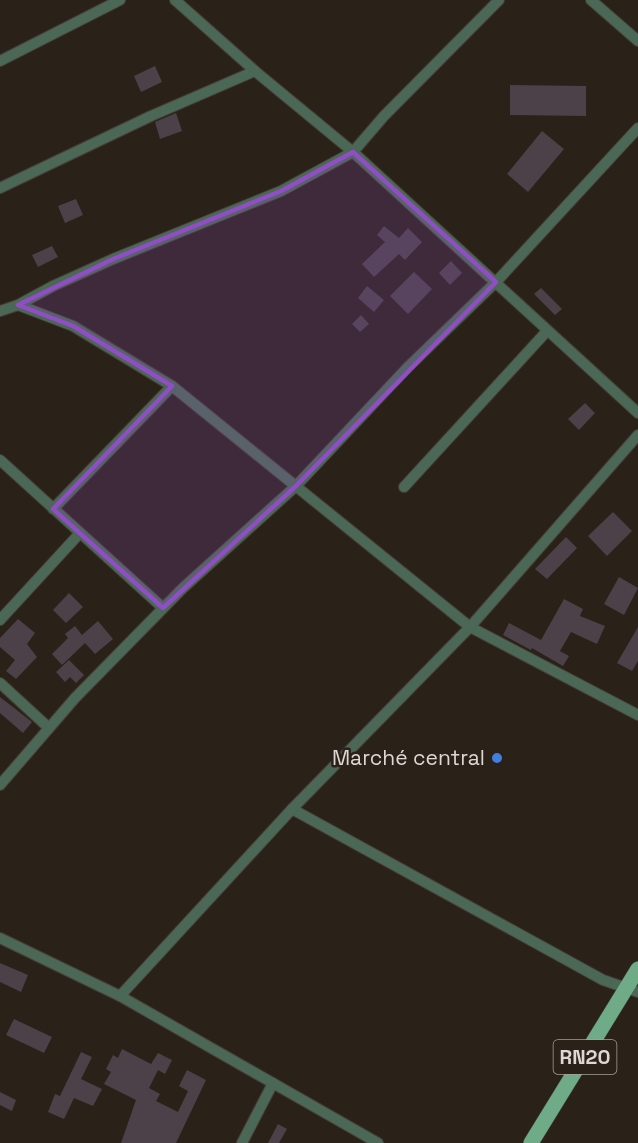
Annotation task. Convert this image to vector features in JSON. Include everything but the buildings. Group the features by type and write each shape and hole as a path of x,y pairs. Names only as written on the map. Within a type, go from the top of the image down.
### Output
{"main road":[{"name":"RN20","path":"531,1143 633,990 638,969"}],"street":[{"path":"0,61 120,0"},
{"path":"175,0 255,71 353,152 638,414"},
{"path":"0,311 18,305 53,286 113,260 281,191 353,152 391,108 499,0"},
{"path":"591,0 638,41"},
{"path":"0,188 151,116 255,71"},
{"path":"0,785 49,728 163,608 296,486 408,367 496,282 638,128"},
{"path":"18,305 73,326 172,386 470,627 638,715"},
{"path":"404,487 547,332"},
{"path":"53,509 172,386"},
{"path":"120,996 292,809 470,627 638,435"},
{"path":"0,460 163,608"},
{"path":"0,620 80,533"},
{"path":"0,683 49,728"},
{"path":"292,809 584,970 633,990"},
{"path":"0,938 120,996 378,1143"},
{"path":"242,1143 273,1083"}],"highlighted area":[{"path":"353,152 496,282 296,486 163,608 53,509 172,386 73,326 18,305 113,259 281,191"}],"place":[{"name":"Marché central","path":"497,758"}]}
